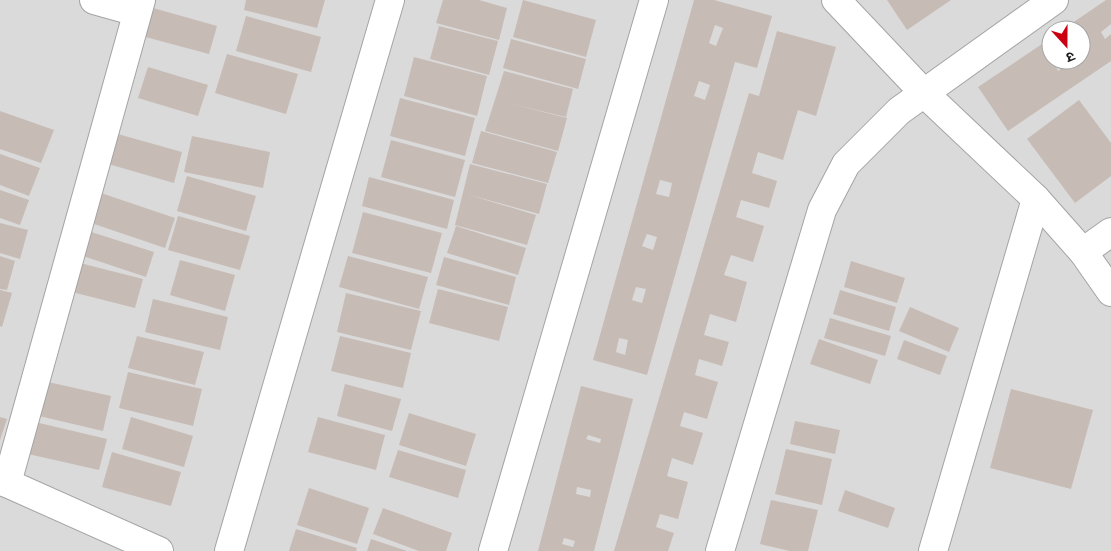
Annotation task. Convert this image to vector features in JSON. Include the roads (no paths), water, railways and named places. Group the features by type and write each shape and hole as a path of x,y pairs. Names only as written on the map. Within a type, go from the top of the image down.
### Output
{"street":[{"path":"94,0 139,6 3,481 160,551"},
{"path":"229,551 390,0"},
{"path":"493,551 654,0"},
{"path":"836,0 924,93 1036,199 1083,252 1111,292"},
{"path":"720,551 822,210 846,164 899,111 1054,0"},
{"path":"933,551 1036,199"},
{"path":"1083,252 1111,232"}]}
